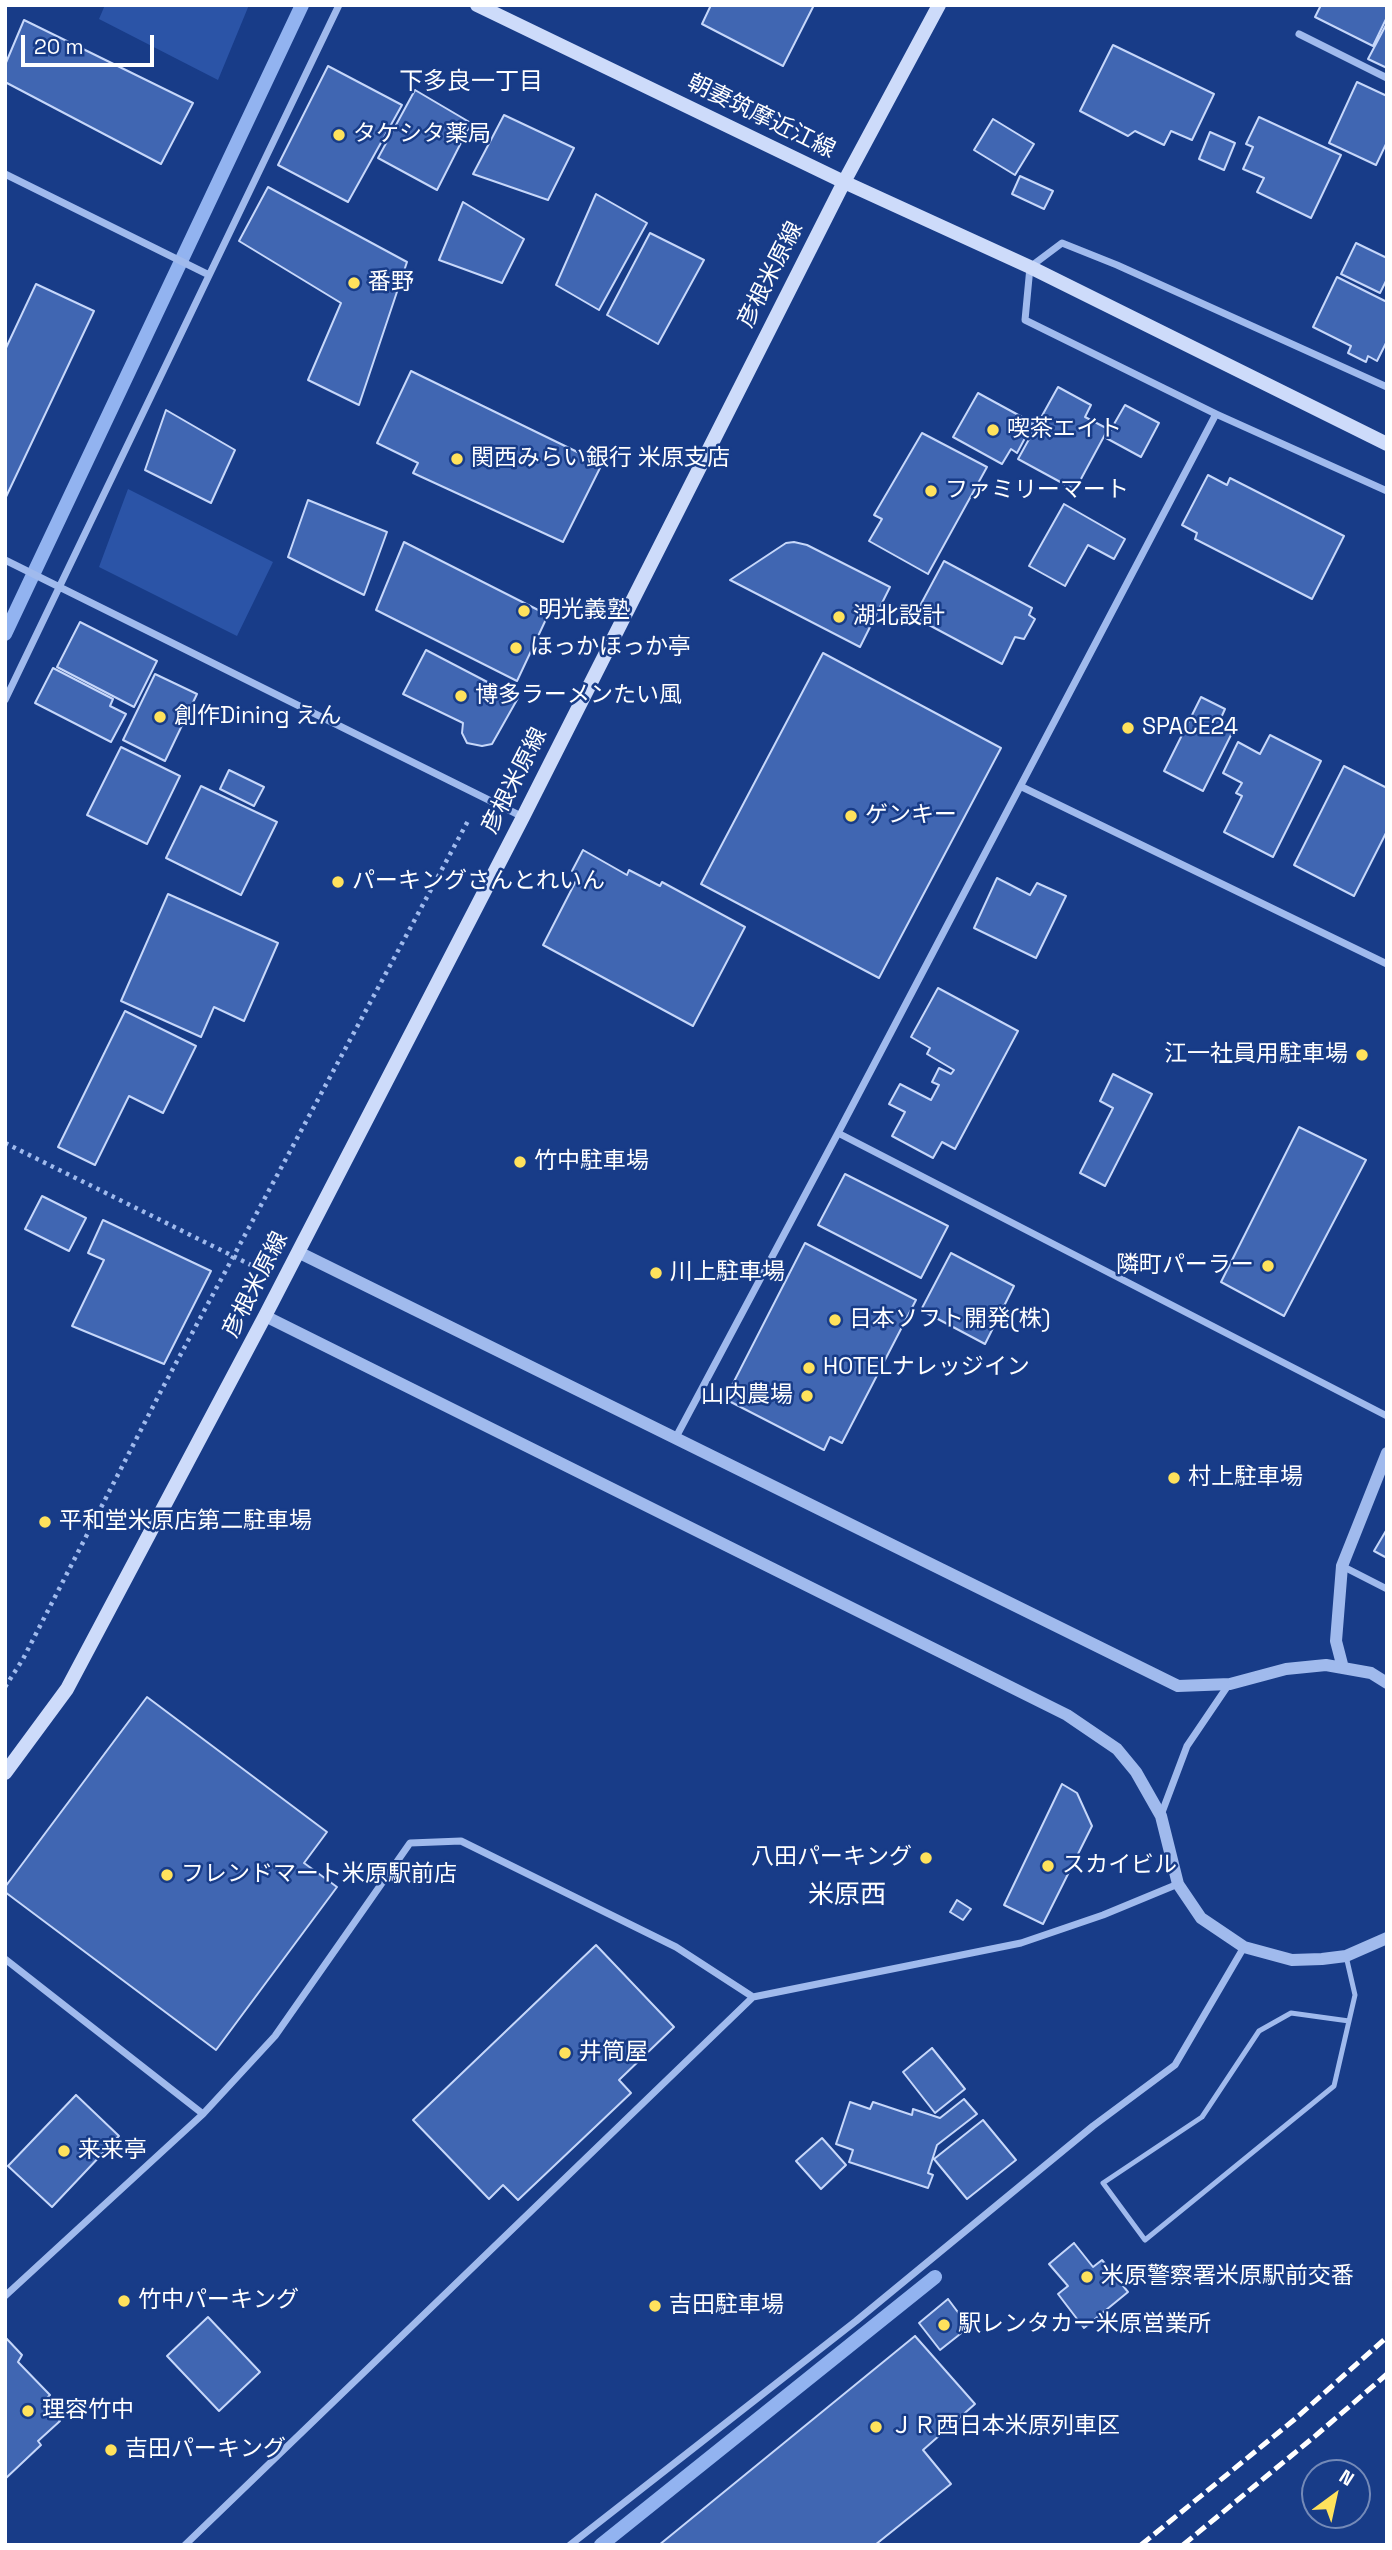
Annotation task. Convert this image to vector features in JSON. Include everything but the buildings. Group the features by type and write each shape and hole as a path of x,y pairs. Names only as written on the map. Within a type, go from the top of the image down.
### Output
{"main road":[{"name":"朝妻筑摩近江線","path":"477,5 844,182 939,5"},
{"path":"844,182 1030,267 1387,444"},
{"name":"彦根米原線","path":"5,1773 67,1689 265,1316 523,817 844,182"}],"street":[{"path":"5,700 339,5"},
{"path":"1299,34 1387,78"},
{"path":"5,174 209,275"},
{"path":"1387,387 1117,265 1062,243 1030,267 1025,320 1216,414 1387,491"},
{"path":"675,1440 1022,787 1216,414"},
{"path":"5,560 523,817"},
{"path":"1022,787 1387,964"},
{"path":"838,1133 1387,1416"},
{"path":"298,1252 1178,1686 1230,1684 1286,1669 1326,1665 1371,1673 1387,1683"},
{"path":"265,1316 1067,1715 1117,1749 1136,1772 1160,1816 1178,1884 1201,1918 1244,1947 1292,1960 1346,1956 1387,1938"},
{"path":"1343,1668 1336,1641 1342,1566 1387,1453"},
{"path":"1342,1566 1387,1589"},
{"path":"1160,1816 1187,1746 1230,1684"},
{"path":"5,2296 203,2114 275,2036 410,1843 461,1841 676,1947 753,1997"},
{"path":"185,2545 753,1997 1021,1943 1103,1915 1178,1884"},
{"path":"570,2545 856,2321 1093,2126 1175,2065 1244,1947"},
{"path":"5,1959 203,2114"}],"lane":[{"path":"1346,1956 1355,1995 1349,2021 1334,2086 1144,2241 1103,2183 1202,2117 1259,2031 1291,2013 1349,2021"}],"path":[{"path":"5,1687 23,1659 162,1389 481,797"},
{"path":"5,1143 283,1281"}],"shaded area":[{"path":"105,5 249,5 218,80 99,19"},
{"path":"128,489 273,562 237,636 99,567"}],"waterway":[{"path":"5,634 302,5"},
{"path":"601,2545 935,2277"}],"railway":[{"path":"1141,2545 1295,2419 1387,2337"},
{"path":"1183,2545 1387,2374"}],"place":[{"name":"タケシタ薬局","path":"339,135"},
{"name":"番野","path":"354,283"},
{"name":"喫茶エイト","path":"993,430"},
{"name":"関西みらい銀行 米原支店","path":"457,459"},
{"name":"ファミリーマート","path":"931,491"},
{"name":"明光義塾","path":"524,611"},
{"name":"湖北設計","path":"839,617"},
{"name":"ほっかほっか亭","path":"516,648"},
{"name":"博多ラーメンたい風","path":"461,696"},
{"name":"創作Dining えん","path":"160,717"},
{"name":"SPACE24","path":"1128,728"},
{"name":"ゲンキー","path":"851,816"},
{"name":"パーキングさんとれいん","path":"338,882"},
{"name":"江一社員用駐車場","path":"1362,1055"},
{"name":"竹中駐車場","path":"520,1162"},
{"name":"隣町パーラー","path":"1268,1266"},
{"name":"川上駐車場","path":"656,1273"},
{"name":"日本ソフト開発(株)","path":"835,1320"},
{"name":"HOTELナレッジイン","path":"809,1368"},
{"name":"山内農場","path":"807,1396"},
{"name":"村上駐車場","path":"1174,1478"},
{"name":"平和堂米原店第二駐車場","path":"45,1522"},
{"name":"八田パーキング","path":"926,1858"},
{"name":"スカイビル","path":"1048,1866"},
{"name":"フレンドマート米原駅前店","path":"167,1875"},
{"name":"井筒屋","path":"565,2053"},
{"name":"来来亭","path":"64,2151"},
{"name":"米原警察署米原駅前交番","path":"1087,2277"},
{"name":"竹中パーキング","path":"124,2301"},
{"name":"吉田駐車場","path":"655,2306"},
{"name":"駅レンタカー米原営業所","path":"944,2325"},
{"name":"理容竹中","path":"28,2411"},
{"name":"ＪＲ西日本米原列車区","path":"876,2427"},
{"name":"吉田パーキング","path":"111,2450"}],"district":[{"name":"下多良一丁目","path":"471,82"},
{"name":"米原西","path":"847,1896"}]}
